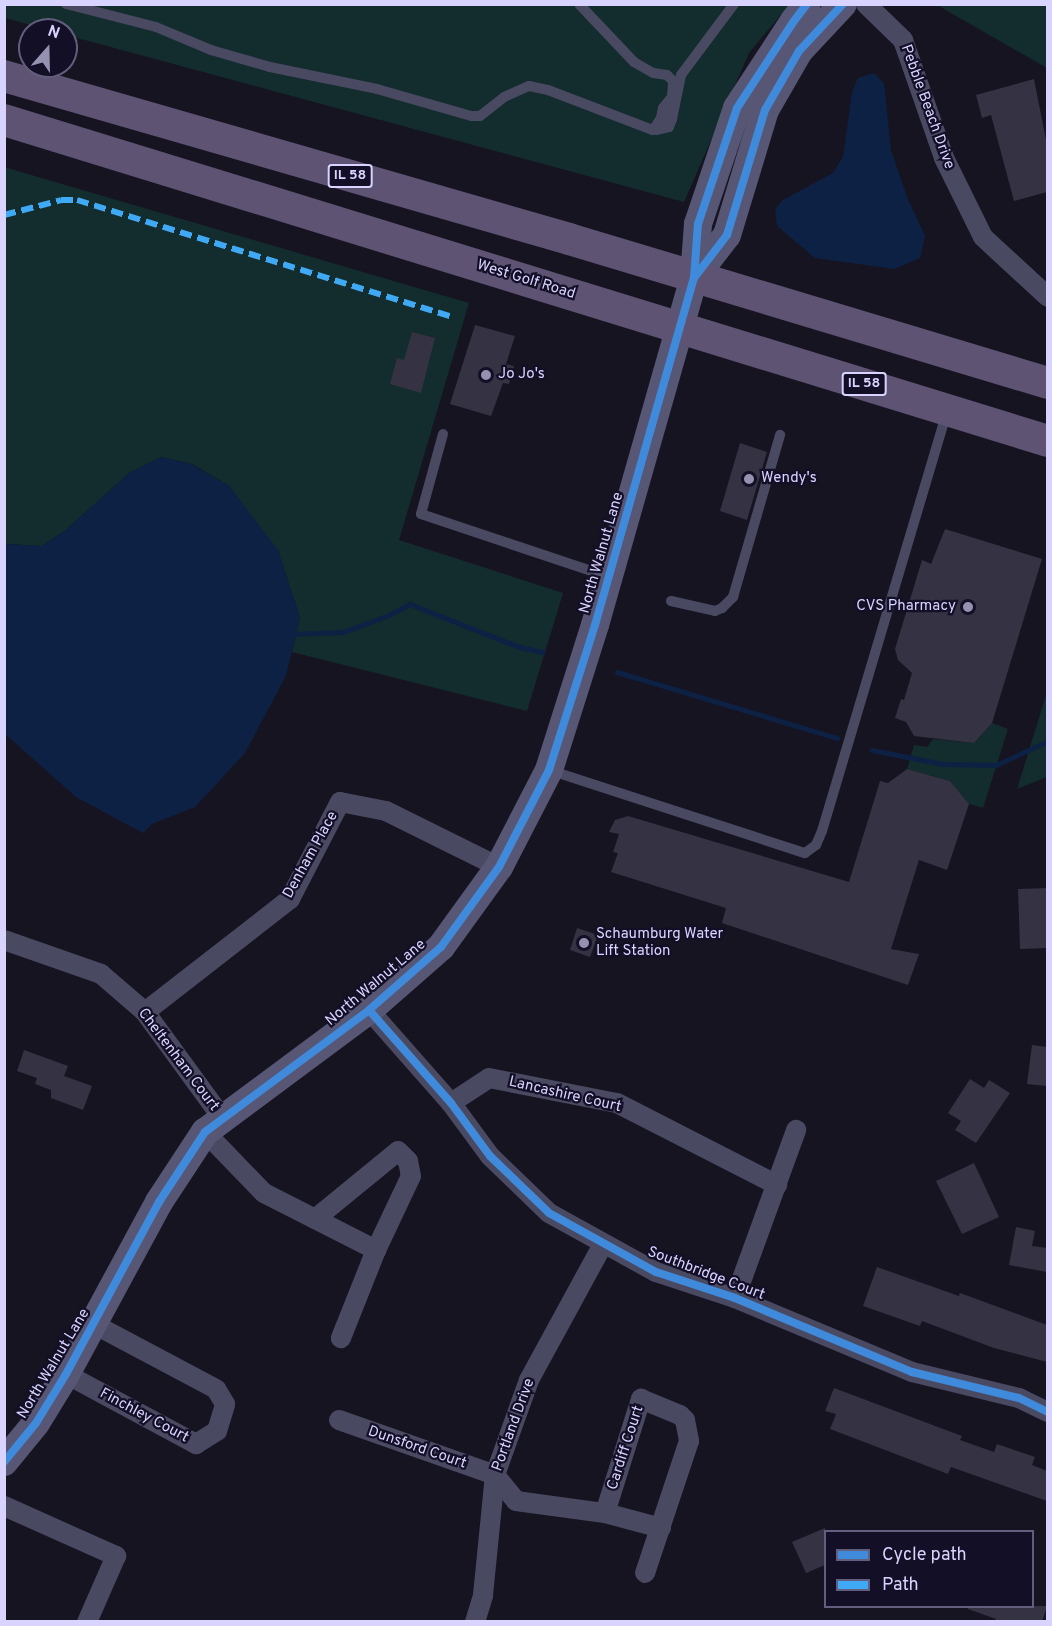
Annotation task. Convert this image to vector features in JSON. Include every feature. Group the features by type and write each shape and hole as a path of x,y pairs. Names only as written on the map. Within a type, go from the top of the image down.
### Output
{"main road":[{"name":"IL 58","path":"4,76 1047,383"},
{"name":"West Golf Road","path":"4,120 1047,441"}],"street":[{"path":"694,278 698,224 737,108 807,4"},
{"path":"694,278 727,235 765,110 799,51 843,4"},
{"name":"Pebble Beach Drive","path":"866,4 903,40 944,158 983,237 1047,297"},
{"name":"North Walnut Lane","path":"4,1462 36,1423 94,1324 159,1202 214,1125 369,1010 441,947 499,867 549,770 609,577 694,278"},
{"name":"Denham Place","path":"145,1012 290,899 340,802 386,811 499,867"},
{"name":"Cheltenham Court","path":"4,940 101,974 145,1012 214,1125 264,1192 376,1250"},
{"name":"Southbridge Court","path":"369,1010 451,1103 490,1156 549,1213 656,1272 735,1298 912,1372 1019,1398 1047,1412"},
{"name":"Lancashire Court","path":"451,1103 489,1078 617,1103 777,1185"},
{"path":"735,1298 796,1130"},
{"path":"315,1219 398,1151 408,1161 411,1176 376,1250 341,1338"},
{"name":"Portland Drive","path":"475,1622 483,1595 495,1475 529,1380 603,1244"},
{"name":"Finchley Court","path":"66,1374 196,1444 217,1431 225,1404 216,1389 94,1324"},
{"name":"Cardiff Court","path":"605,1513 640,1399 680,1415 688,1428 689,1441 645,1573"},
{"name":"Dunsford Court","path":"339,1420 495,1475"},
{"path":"495,1475 516,1502 605,1513 661,1528"},
{"path":"4,1506 116,1556 87,1622"}],"lane":[{"path":"66,4 156,27 211,50 270,68 377,89 471,116 480,116 504,97 529,86 548,90 653,130 674,87 673,81 667,75"},
{"path":"579,4 634,62 653,73 667,75 685,69"},
{"path":"669,127 678,80 734,4"},
{"path":"549,770 805,853 816,844 825,821 948,410"},
{"path":"443,434 421,514 609,577"},
{"path":"671,601 715,611 722,608 732,597 780,435"}],"green space":[{"path":"4,5 789,5 749,53 684,202 78,38 78,18 18,18 18,22 5,18"},
{"path":"937,5 1047,5 1047,68"},
{"path":"4,167 469,303 399,540 563,593 527,711 292,652 300,618 278,551 229,486 192,464 161,457 129,473 66,530 42,546 5,544"},
{"path":"1047,692 1047,777 1017,789 1033,737"},
{"path":"992,723 1008,729 983,808 969,804 950,781 907,769 914,745 927,747 933,739 974,743"}],"water":[{"path":"874,73 884,83 891,150 907,197 925,236 920,258 894,269 815,258 777,226 775,209 783,200 833,173 843,157 852,92 858,78"},
{"path":"161,457 191,464 229,486 278,550 300,618 286,676 245,753 195,807 152,824 143,833 76,797 5,734 5,544 42,546 66,530 129,473"}],"building":[{"path":"1034,79 1047,145 1047,192 1014,201 991,115 982,118 976,95"},
{"name":"Jo Jo's","path":"475,325 515,336 506,364 514,366 509,384 503,383 491,416 450,404"},
{"path":"412,332 435,338 421,393 390,384 397,358 404,360"},
{"name":"Wendy's","path":"740,443 767,452 747,520 720,511"},
{"name":"CVS Pharmacy","path":"945,529 1042,559 992,723 974,743 914,736 906,722 895,718 901,699 904,700 912,673 898,660 895,649 922,560 931,564"},
{"path":"907,769 950,781 969,804 947,870 919,860 891,949 919,954 908,985 722,923 726,908 611,872 618,853 613,852 619,834 609,832 615,820 628,816 849,882 880,781 888,783"},
{"path":"1047,888 1047,948 1020,949 1018,889"},
{"name":"Schaumburg Water Lift Station","path":"577,928 598,935 590,957 570,950"},
{"path":"1032,1045 1047,1047 1047,1086 1027,1084"},
{"path":"24,1050 68,1066 64,1076 92,1086 83,1110 51,1098 51,1090 35,1084 37,1078 17,1071"},
{"path":"970,1079 984,1088 989,1080 1010,1093 976,1143 955,1130 961,1121 948,1113"},
{"path":"974,1163 999,1217 962,1234 936,1181"},
{"path":"1016,1227 1035,1231 1032,1246 1047,1248 1047,1272 1009,1265"},
{"path":"877,1267 959,1296 960,1293 1047,1325 1047,1362 994,1348 922,1321 920,1326 863,1306"},
{"path":"834,1388 962,1436 960,1440 994,1452 997,1444 1035,1457 1032,1465 1047,1471 1047,1501 951,1467 948,1474 830,1429 836,1414 825,1411"},
{"path":"825,1528 824,1565 806,1573 792,1542"},
{"path":"1047,1606 1042,1622 995,1622 996,1619 968,1609"}],"waterway":[{"path":"291,634 343,632 389,615 410,604 519,647 542,652"},
{"path":"617,672 837,738"},
{"path":"872,750 943,764 996,765 1048,741"}],"marked path":[{"path":"4,215 61,200 77,200 452,317"}],"cycle path":[{"path":"4,1462 36,1423 66,1374 159,1202 205,1132 369,1010 441,947 499,867 549,770 595,625 694,278 698,224 737,108 807,4"},
{"path":"694,278 727,235 765,110 799,51 843,4"},
{"path":"369,1010 451,1103 490,1156 549,1213 656,1272 735,1298 912,1372 1019,1398 1048,1412"}],"place":[{"name":"Jo Jo's","path":"486,375"},
{"name":"Wendy's","path":"749,479"},
{"name":"CVS Pharmacy","path":"968,607"},
{"name":"Schaumburg Water Lift Station","path":"584,943"}]}
